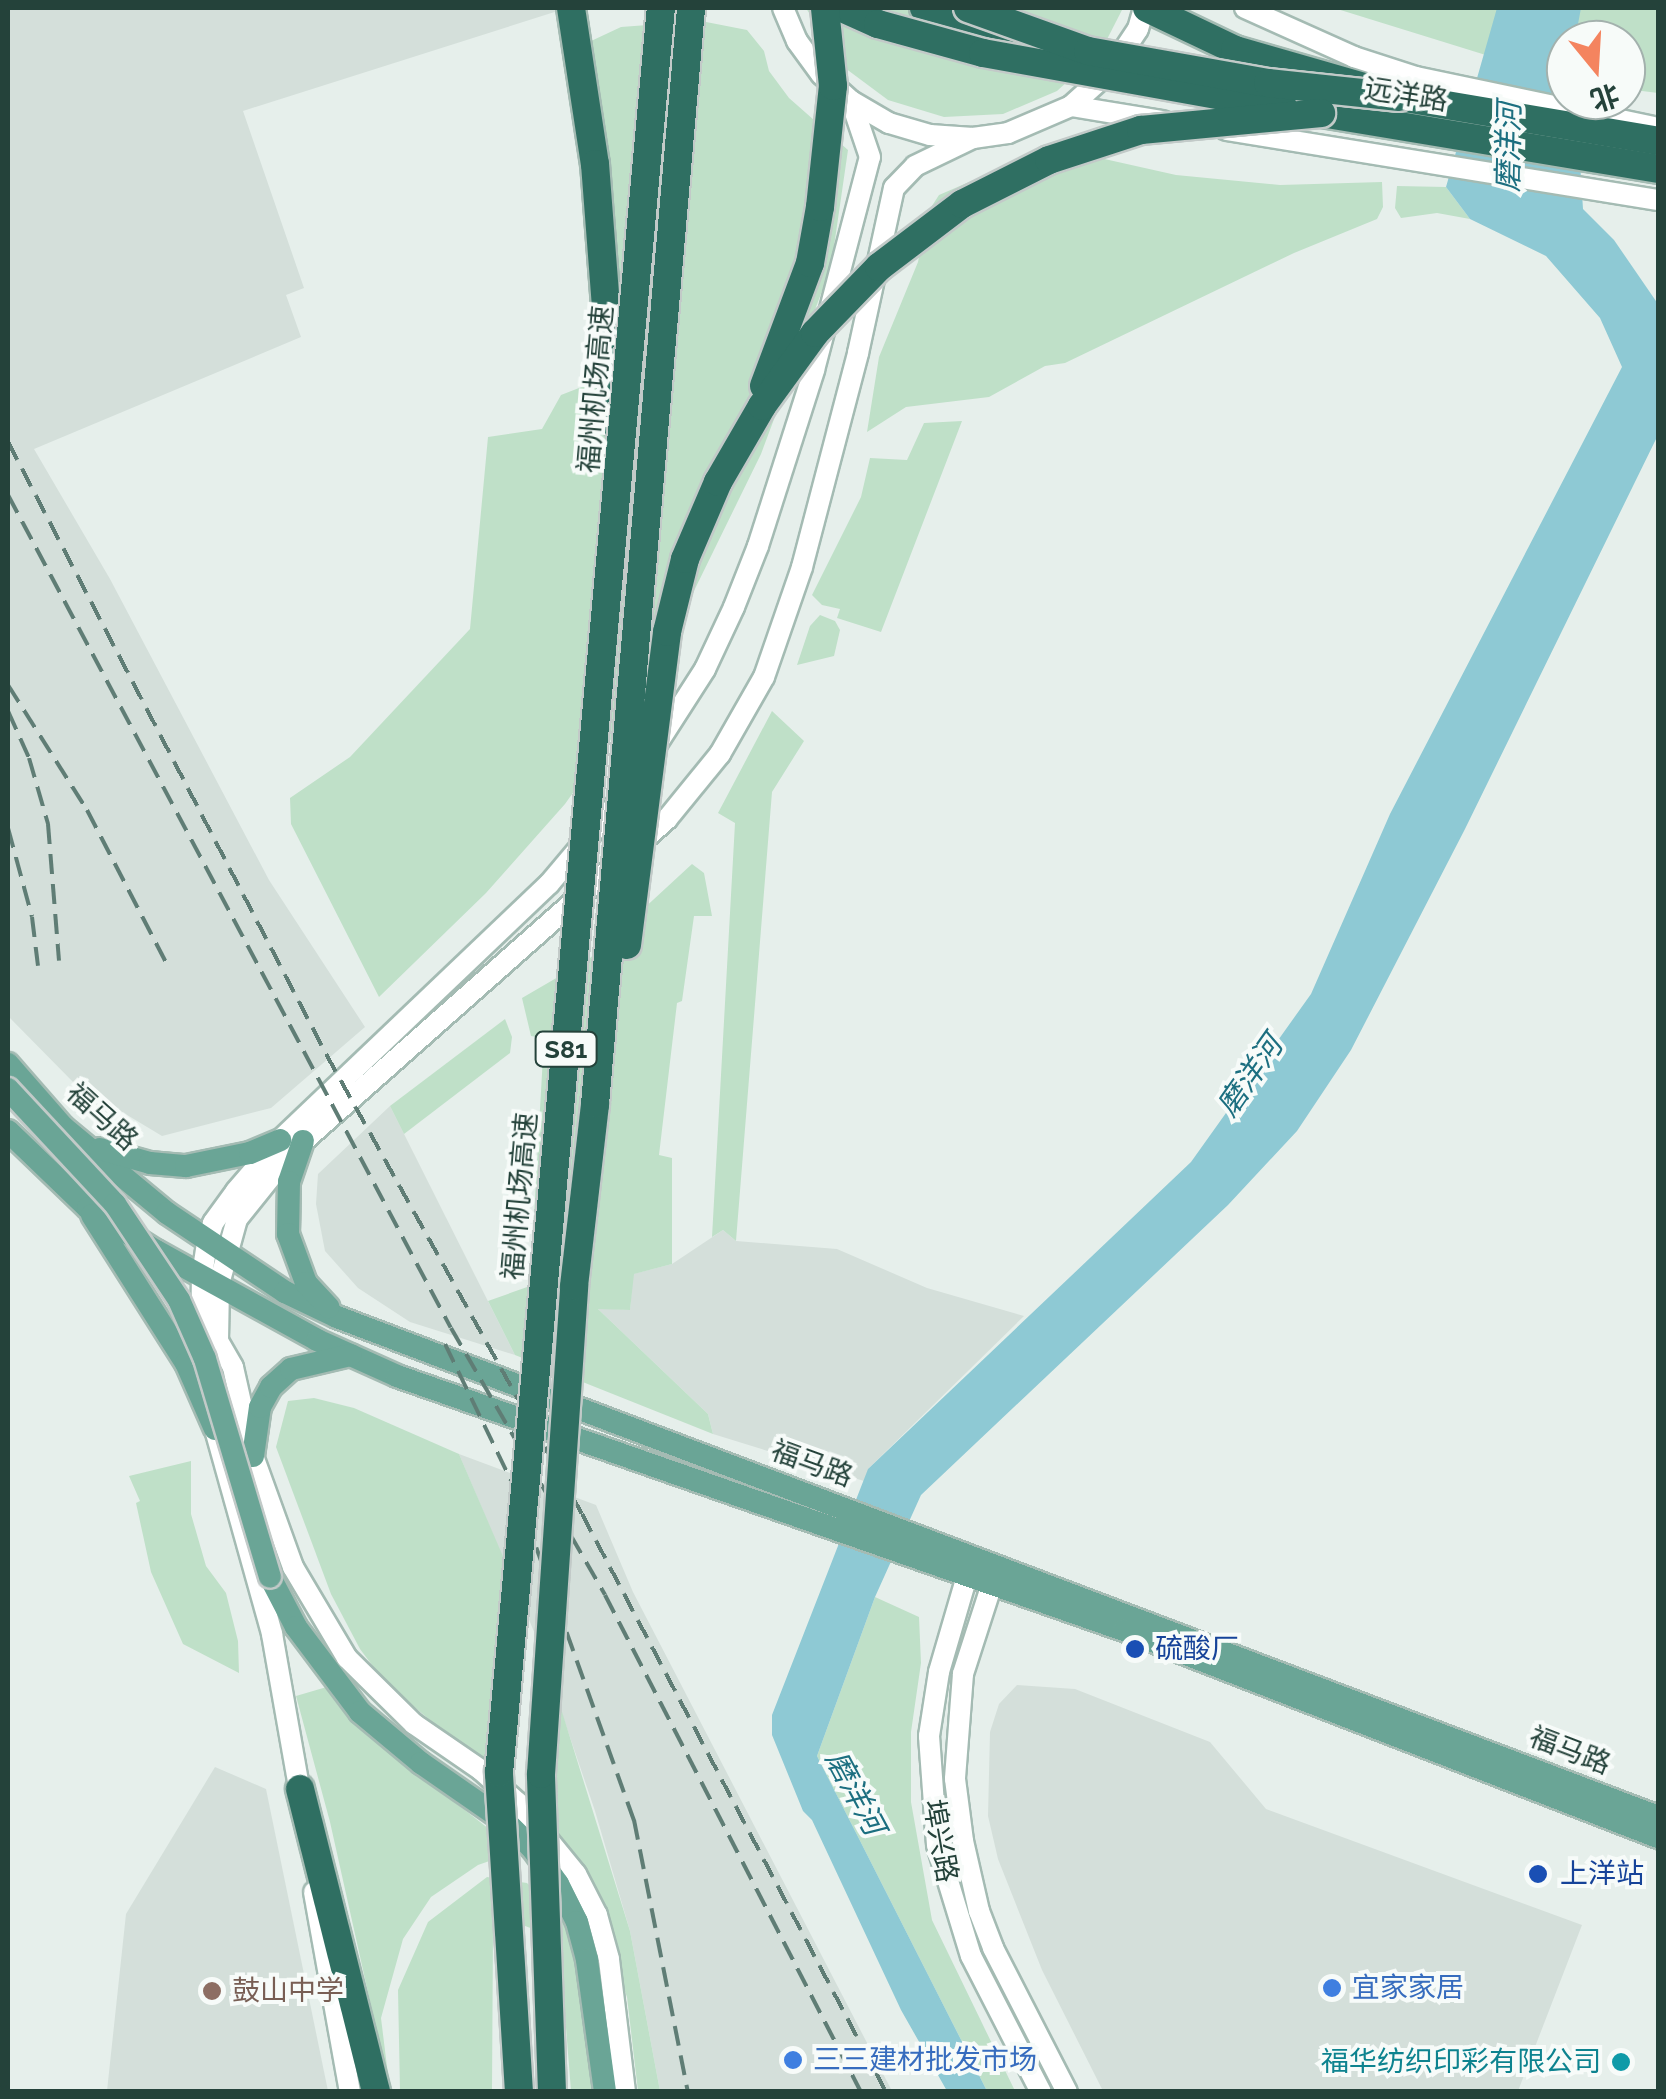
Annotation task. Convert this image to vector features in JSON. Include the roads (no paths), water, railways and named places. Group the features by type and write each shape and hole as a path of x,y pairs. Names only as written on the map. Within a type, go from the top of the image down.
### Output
{"highway":[{"path":"571,8 596,164 618,516"},
{"name":"福州机场高速","path":"519,2092 499,1773 618,516 661,8"},
{"name":"S81","path":"552,2092 541,1774 574,1286 595,1104 691,8"},
{"path":"736,452 810,262 833,86 826,8"},
{"path":"842,8 878,24 982,54 1320,113"},
{"path":"924,8 983,35 1090,74"},
{"path":"968,8 1088,51 1268,83 1399,98"},
{"path":"1146,8 1236,50 1399,98"},
{"name":"远洋路","path":"1399,98 1658,141"},
{"path":"595,1104 622,982 667,632 685,558 762,406 815,333 879,266 962,204 1049,160 1142,130 1320,113"},
{"name":"远洋路","path":"1320,113 1658,170"},
{"path":"300,1789 376,2092"}],"main road":[{"path":"784,8 797,40 821,74 851,101 888,123 930,135 973,138 1008,133 1071,106 1110,72 1146,8"},
{"path":"1244,8 1354,57 1461,90 1658,128"},
{"path":"63,1127 88,1145 117,1156 186,1166 250,1154 291,1140 549,884 610,815 704,668 758,546 844,269 870,157 851,101"},
{"path":"1071,106 1656,199"},
{"path":"350,2092 324,1963 300,1789 272,1634 214,1429 198,1330 216,1248 214,1223 236,1190 291,1140 667,818 720,754 764,677 802,567 858,353 894,188 931,156 973,138"},
{"name":"福马路","path":"8,1064 63,1127 216,1248 284,1292 337,1317 434,1358 850,1509 967,1576 1124,1630 1658,1838"},
{"path":"8,1090 116,1204 179,1300 205,1358 270,1577 296,1627 360,1712 406,1752 506,1822 534,1849 558,1884 577,1922 588,1960 604,2092"},
{"name":"福马路","path":"8,1131 88,1208 210,1279 350,1355 397,1376 836,1529 914,1545 1658,1817"},
{"path":"291,1140 288,1234 306,1283 337,1317"},
{"path":"88,1208 186,1364 214,1429"},
{"path":"210,1279 218,1341 233,1367 253,1456 293,1567 347,1658 414,1724 481,1770 518,1803 576,1874 597,1915 609,1959 624,2092"},
{"path":"253,1456 260,1407 272,1387 291,1369 350,1355"},
{"name":"埠兴路","path":"967,1576 938,1672 929,1736 937,1845 972,1956 1041,2092"},
{"name":"埠兴路","path":"992,1584 963,1674 955,1779 963,1841 979,1911 994,1948 1067,2092"}],"water":[{"name":"磨洋河","path":"1497,8 1581,8 1579,20 1546,20 1546,120 1577,120 1583,209 1614,240 1658,304 1658,435 1465,829 1351,1050 1297,1131 1228,1205 921,1495 875,1597 817,1756 987,2091 947,2091 901,2010 812,1820 803,1811 772,1735 772,1715 868,1469 1191,1162 1311,994 1390,814 1622,367 1600,318 1546,256 1470,219 1446,187"}],"railway":[{"path":"8,442 326,1054 582,1514 886,2092"},
{"path":"8,495 451,1328 605,1595 861,2092"},
{"path":"8,685 87,810 168,966"},
{"path":"8,711 29,758 48,824 59,961"},
{"path":"8,828 32,917 38,966"},
{"path":"445,1344 516,1491 634,1820 688,2092"}],"place":[{"name":"硫酸厂","path":"1135,1649"},
{"name":"上洋站","path":"1538,1874"},
{"name":"宜家家居","path":"1332,1988"},
{"name":"鼓山中学","path":"212,1991"},
{"name":"三三建材批发市场","path":"793,2060"},
{"name":"福华纺织印彩有限公司","path":"1621,2062"}]}
